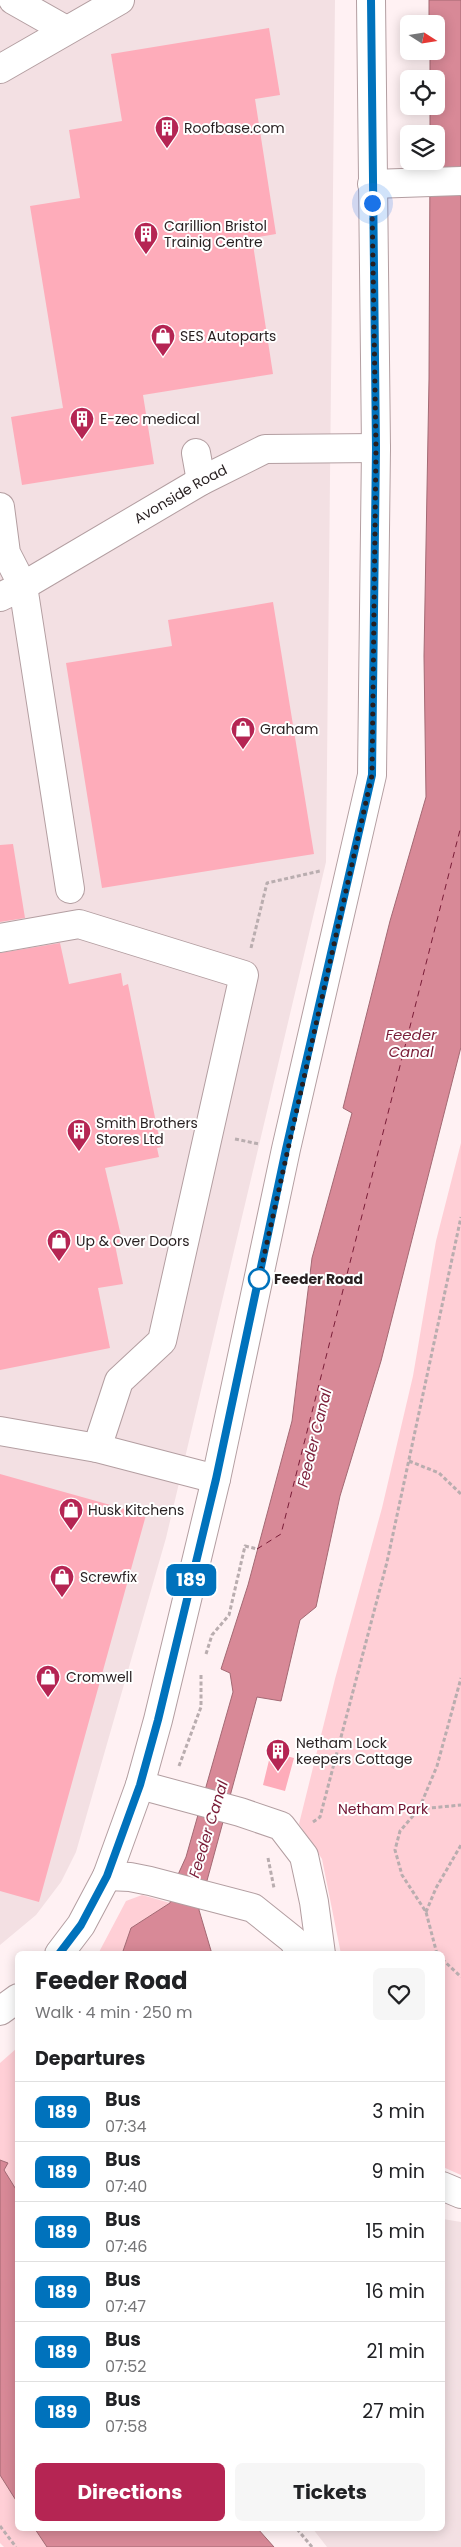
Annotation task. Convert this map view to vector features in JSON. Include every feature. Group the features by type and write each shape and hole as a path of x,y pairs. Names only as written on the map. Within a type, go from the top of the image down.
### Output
{"street":[{"path":"13,0 66,30"},
{"path":"0,69 120,0"},
{"path":"61,1951 81,1925 107,1876 140,1785 158,1720 216,1479 286,1149 372,775 376,448 371,0"},
{"path":"372,184 430,180 461,181"},
{"name":"Avonside Road","path":"11,591 201,480 265,449 376,448"},
{"path":"196,453 201,480"},
{"path":"0,507 11,591 70,889"},
{"path":"0,938 79,924 244,976 162,1341 119,1381 97,1448"},
{"path":"0,1430 97,1448 216,1479"},
{"path":"140,1785 240,1812 281,1826 304,1856 314,1902 321,1951"},
{"path":"107,1876 130,1877 150,1881 253,1908 293,1940 299,1951"},
{"path":"0,2011 15,2000"},
{"path":"445,2187 461,2194"}],"path":[{"path":"244,976 267,883 352,863"},
{"path":"208,1134 286,1149"},
{"path":"320,1817 387,1562 461,1217"},
{"path":"409,1461 439,1473 461,1494"},
{"path":"203,1662 212,1635 229,1615 246,1546 257,1549"},
{"path":"173,1794 201,1707 201,1672"},
{"path":"436,1951 426,1912 402,1875 395,1850 400,1830 419,1809 437,1766 461,1678"},
{"path":"419,1809 461,1805"},
{"path":"266,1917 276,1898 267,1852 290,1837"},
{"path":"426,1912 436,1888 461,1844"},
{"path":"445,1962 461,1976"},
{"path":"0,2526 16,2547"},
{"path":"299,2531 312,2547"}],"shaded area":[{"path":"0,0 335,0 326,862 166,1538 76,1852 61,1882 36,1915 0,1945"},
{"path":"445,2219 461,2222 461,2547 327,2547 315,2531 445,2531"}],"green space":[{"name":"Netham Park","path":"461,1143 461,2175 445,2168 445,1951 340,1951 322,1859 299,1824 335,1679 382,1508 413,1376 436,1241"},
{"path":"142,1895 170,1903 131,1928 123,1951 100,1951 126,1901"},
{"path":"15,2050 15,2188 4,2170 8,2163 0,2160 0,2063"},
{"path":"0,2475 15,2499 15,2531 36,2531 47,2547 4,2547 0,2543"}],"water":[{"name":"Feeder Canal","path":"429,0 461,0 461,1047 381,1361 340,1496 316,1607 300,1620 281,1701 257,1697 199,1910 211,1951 123,1951 131,1928 170,1903 176,1879 186,1857 233,1692 230,1673 221,1669 248,1585 292,1421 312,1258 352,1113 343,1108 390,921 426,797 424,656 429,379 430,170 445,170 445,125 430,125 430,115 445,115 445,70 430,70 430,60 445,60 445,15 429,15"},
{"path":"0,2160 8,2163 4,2170 15,2188 15,2499 0,2475"},
{"path":"36,2531 260,2531 274,2547 47,2547"}],"building":[{"path":"269,28 280,95 255,99 276,234 252,238 273,374 143,395 154,464 22,485 11,417 63,408 30,206 80,198 69,130 122,121 111,54"},
{"path":"273,602 314,854 102,888 66,663 172,646 168,620"},
{"path":"13,844 25,918 0,922 0,845"},
{"path":"60,943 69,984 121,973 123,986 128,984 161,1147 157,1148 159,1157 105,1168 123,1244 115,1245 123,1284 98,1288 110,1348 0,1370 0,953"},
{"path":"0,1474 146,1515 39,1902 0,1891"},
{"name":"Netham Lock keepers Cottage","path":"271,1752 294,1758 285,1791 263,1785"}],"ferry route":[{"path":"257,1549 281,1534 461,826"}],"bus line":[{"name":"189","path":"61,1951 81,1925 107,1876 140,1785 158,1720 216,1479 286,1149 372,775 376,448 371,0"}],"place":[{"name":"Roofbase.com","path":"167,149"},
{"name":"Carillion Bristol Trainig Centre","path":"146,255"},
{"name":"SES Autoparts","path":"163,357"},
{"name":"E-zec medical","path":"82,440"},
{"name":"Graham","path":"243,750"},
{"name":"Smith Brothers Stores Ltd","path":"79,1152"},
{"name":"Up & Over Doors","path":"59,1262"},
{"name":"Feeder Road","path":"259,1279"},
{"name":"Husk Kitchens","path":"71,1531"},
{"name":"Screwfix","path":"62,1598"},
{"name":"Cromwell","path":"48,1698"},
{"name":"Netham Lock keepers Cottage","path":"278,1772"}],"route":[{"path":"259,1279 257,1287 286,1149 372,775 376,448 372,203"}]}
